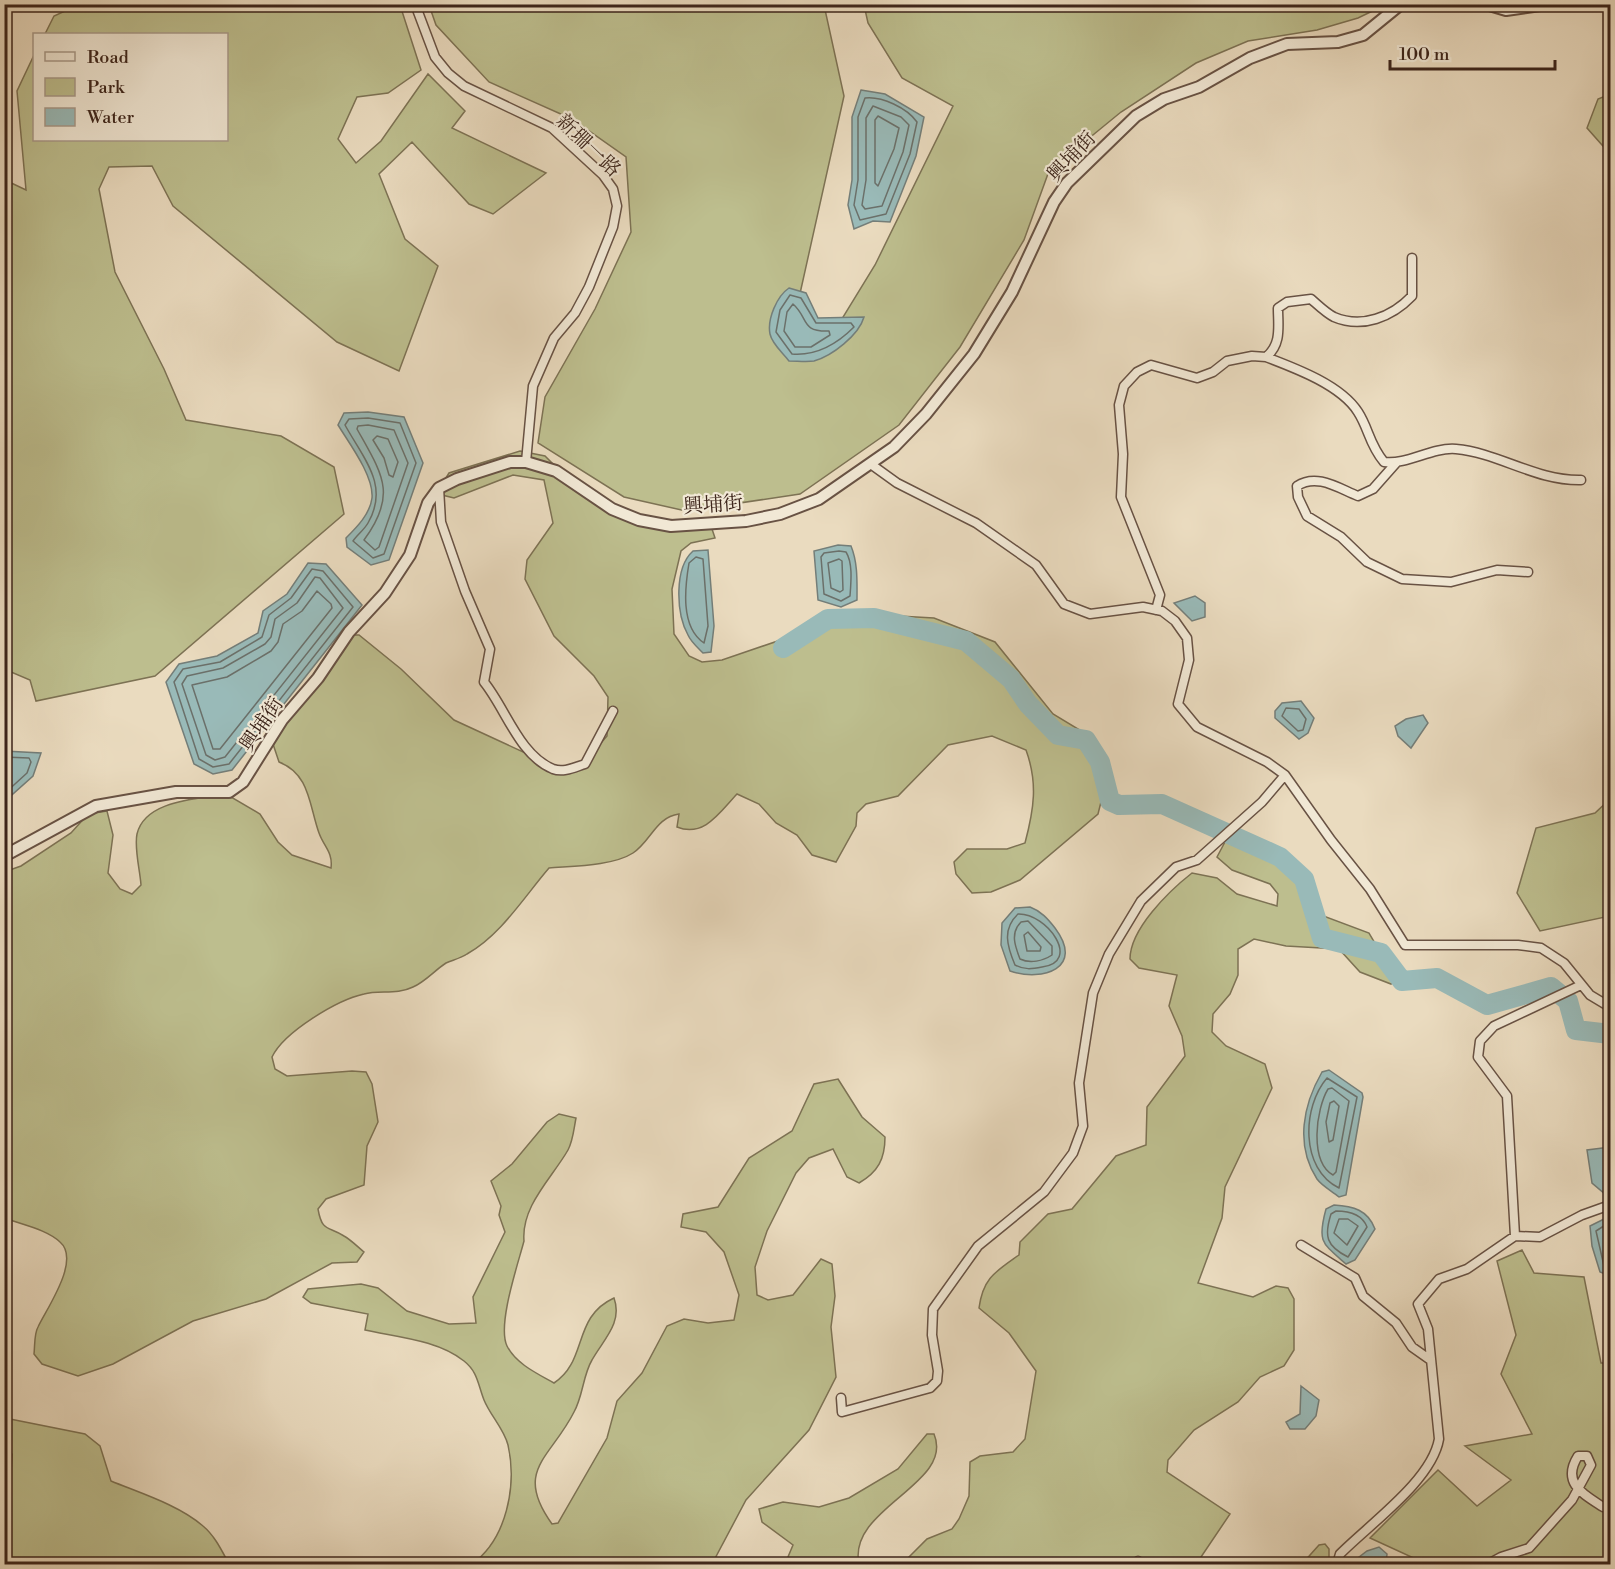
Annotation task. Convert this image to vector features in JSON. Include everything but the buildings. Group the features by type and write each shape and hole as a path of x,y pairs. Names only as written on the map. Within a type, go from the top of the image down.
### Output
{"street":[{"name":"新珊一路","path":"415,4 435,57 448,73 464,86 552,128 603,175 613,189 617,206 613,227 589,287 575,313 554,338 533,386 526,462"},
{"name":"興埔街","path":"4,856 96,806 176,792 229,792 243,782 282,720 318,678 349,632 392,584 410,555 428,503 439,488 510,462 526,462 556,471 612,509 639,520 670,525 746,521 780,514 819,500 872,465 894,447 926,414 974,354 1012,292 1054,202 1067,183 1136,116 1164,99 1199,87 1250,58 1287,44 1338,42 1363,35 1401,4"},
{"path":"1486,4 1513,10 1547,4"},
{"path":"1266,357 1275,350 1279,333 1278,308 1287,302 1311,299 1333,317 1352,321 1379,320 1401,308 1412,296 1412,258"},
{"path":"1156,610 1160,595 1121,498 1123,454 1119,405 1124,386 1137,372 1150,365 1197,378 1213,372 1227,361 1252,356 1266,357 1320,380 1349,401 1359,413 1372,448 1384,462 1396,464 1454,449 1495,458 1530,472 1565,481 1581,480"},
{"path":"1396,464 1373,489 1358,496 1319,480 1305,481 1297,486 1298,497 1307,516 1341,537 1367,562 1402,579 1451,582 1497,570 1528,572"},
{"path":"872,465 897,483 976,523 1035,565 1064,604 1090,614 1143,607 1156,610 1175,621 1187,638 1189,660 1178,704 1186,716 1197,727 1267,762 1285,776 1370,889 1405,945 1518,945 1541,948 1564,963 1590,995 1611,1006"},
{"path":"439,488 441,522 465,591 490,649 484,682 528,750 554,769 568,770 585,764 613,711"},
{"path":"841,1398 842,1412 930,1388 936,1381 938,1371 932,1335 933,1309 978,1246 1044,1192 1073,1153 1083,1126 1080,1083 1093,993 1109,954 1141,901 1176,867 1197,860 1262,802 1285,776"},
{"path":"1515,1236 1506,1096 1478,1056 1480,1041 1494,1026 1581,985"},
{"path":"1337,1564 1340,1554 1424,1474 1437,1454 1439,1438 1429,1359 1428,1329 1418,1304 1439,1279 1467,1269 1515,1236 1540,1237 1582,1215 1611,1205"},
{"path":"1301,1245 1355,1278 1363,1296 1396,1323 1412,1347 1429,1359"},
{"path":"1488,1564 1529,1548 1572,1500 1578,1490 1603,1507"}],"green space":[{"path":"78,5 400,5 421,70 388,93 357,97 338,139 356,163 381,141 428,74 465,111 452,128 546,173 493,214 469,204 412,142 379,174 405,239 438,266 399,371 337,342 173,206 152,166 109,167 99,189 115,272 164,369 186,420 281,436 334,467 344,514 155,676 36,701 30,680 4,669 5,180 26,190 17,91 33,57 33,141 228,141 228,33 46,33 54,16"},
{"path":"429,5 824,5 844,96 793,325 826,345 875,265 953,106 902,78 868,23 864,5 1385,5 1358,18 1317,30 1248,41 1196,63 1121,112 1049,171 1024,240 960,347 899,425 800,494 686,511 624,497 538,443 545,397 595,309 631,232 626,157 572,119 489,82 436,25"},
{"path":"1610,94 1610,154 1587,128 1598,99"},
{"path":"520,451 545,456 573,484 639,517 711,526 715,538 691,543 681,551 672,589 674,634 689,656 702,662 722,660 842,619 881,615 934,618 995,642 1053,714 1088,735 1101,758 1106,782 1098,814 1020,880 991,892 972,893 956,874 954,862 967,849 1007,849 1025,843 1031,819 1033,785 1026,750 992,736 948,745 898,796 866,804 857,813 856,826 836,862 812,855 797,835 776,823 759,804 737,794 711,821 695,829 677,827 679,814 671,816 659,824 633,853 615,861 549,868 511,915 491,937 479,946 446,963 413,987 401,991 364,994 326,1010 288,1037 272,1057 275,1069 287,1076 366,1072 372,1084 378,1122 367,1146 364,1185 326,1199 318,1209 326,1227 347,1238 364,1252 357,1262 332,1263 266,1299 193,1321 113,1364 78,1376 42,1364 34,1354 36,1333 60,1284 67,1260 60,1242 41,1231 5,1218 4,872 21,866 71,833 88,814 107,811 113,835 108,873 120,889 132,894 141,885 137,834 142,823 150,814 174,803 226,794 260,814 278,842 292,855 331,868 329,854 319,833 303,782 289,767 279,762 273,744 324,661 352,635 359,635 401,669 454,720 549,764 569,768 582,765 607,736 608,697 594,676 554,636 525,579 527,560 553,523 544,480 513,475 454,498 442,495 439,489 449,473"},
{"path":"1610,799 1610,916 1540,931 1517,893 1536,828 1595,813"},
{"path":"1226,840 1251,843 1307,873 1310,911 1369,933 1396,979 1391,984 1360,972 1339,949 1286,946 1254,939 1238,949 1238,975 1230,994 1213,1014 1212,1032 1226,1046 1265,1064 1272,1088 1225,1187 1222,1218 1198,1283 1253,1297 1276,1286 1288,1288 1294,1299 1294,1350 1284,1366 1260,1377 1238,1402 1194,1430 1168,1460 1167,1472 1230,1514 1201,1557 1202,1564 902,1564 927,1539 952,1529 959,1519 969,1496 970,1462 980,1456 1013,1452 1025,1439 1036,1371 1009,1333 979,1308 987,1283 997,1271 1019,1255 1020,1242 1048,1214 1072,1209 1116,1156 1146,1145 1147,1107 1185,1056 1182,1036 1169,1006 1177,975 1139,968 1130,959 1136,935 1162,900 1192,873 1217,878 1237,894 1277,906 1278,894 1270,884 1232,870 1217,857"},
{"path":"838,1079 862,1117 885,1137 882,1158 876,1169 859,1183 847,1177 833,1149 809,1158 796,1173 767,1231 755,1267 757,1295 768,1300 793,1295 821,1259 832,1264 835,1296 831,1327 836,1377 809,1430 746,1500 712,1564 472,1564 494,1540 501,1526 510,1494 511,1477 506,1439 487,1406 472,1370 464,1361 442,1348 417,1340 365,1330 368,1314 311,1303 303,1297 308,1289 361,1284 378,1288 407,1311 449,1324 476,1323 473,1297 505,1232 499,1215 501,1206 491,1181 512,1164 547,1122 559,1114 576,1118 568,1150 532,1204 527,1216 524,1241 509,1294 505,1324 507,1346 511,1352 528,1368 554,1383 565,1374 572,1363 592,1316 601,1306 614,1298 616,1315 614,1323 589,1366 574,1412 547,1453 536,1477 536,1490 541,1506 552,1524 558,1523 607,1438 617,1401 642,1373 667,1326 684,1319 708,1323 734,1320 739,1295 724,1252 706,1232 681,1227 683,1214 718,1207 749,1158 792,1131 814,1084"},
{"path":"1522,1250 1534,1273 1584,1277 1601,1363 1610,1363 1610,1564 1418,1564 1418,1560 1370,1538 1438,1470 1477,1506 1511,1480 1465,1446 1532,1434 1501,1374 1516,1335 1497,1261"},
{"path":"5,1418 85,1434 100,1446 111,1481 159,1500 183,1512 203,1526 218,1544 229,1564 5,1564 5,1474 11,1472 12,1454 5,1449"},
{"path":"927,1434 934,1434 936,1452 929,1468 869,1527 860,1544 859,1564 785,1564 793,1545 762,1522 759,1509 783,1502 819,1507 849,1498 898,1469"},
{"path":"1325,1544 1329,1549 1329,1564 1302,1564 1319,1545"}],"water":[{"path":"861,90 885,94 924,117 916,156 890,222 873,221 854,229 848,205 852,180 852,117"},
{"path":"789,288 806,293 818,318 864,317 861,324 851,338 829,355 814,361 789,361 773,341 769,328 777,302"},
{"path":"368,412 404,417 423,463 389,560 371,565 347,547 346,538 359,525 369,509 372,489 360,460 338,425 344,413"},
{"path":"838,545 851,546 857,573 857,600 841,607 818,600 814,551"},
{"path":"708,550 714,626 711,652 703,653 691,640 684,626 679,591 680,579 687,559 693,551"},
{"path":"308,563 326,564 362,605 232,770 213,774 194,764 166,682 179,664 217,656 258,633 263,611 287,594"},
{"path":"1195,596 1205,603 1205,617 1192,621 1174,603"},
{"path":"1301,701 1314,718 1308,733 1299,739 1275,718 1275,711 1282,703"},
{"path":"1423,715 1428,723 1411,748 1398,736 1395,726 1406,719"},
{"path":"4,751 41,753 33,776 5,801"},
{"path":"1030,907 1047,918 1055,928 1063,942 1065,953 1063,962 1056,969 1035,975 1010,971 1001,945 1002,923 1015,908"},
{"path":"1329,1070 1362,1093 1363,1097 1346,1195 1339,1197 1317,1179 1310,1166 1304,1139 1306,1111 1310,1098 1322,1072"},
{"path":"1610,1147 1610,1191 1605,1194 1592,1183 1587,1150"},
{"path":"1334,1205 1359,1210 1368,1217 1375,1229 1355,1260 1346,1264 1331,1251 1322,1235 1326,1209"},
{"path":"1610,1216 1610,1276 1600,1272 1592,1246 1590,1226"},
{"path":"1301,1386 1319,1400 1316,1416 1305,1429 1290,1429 1286,1422 1300,1414"},
{"path":"1379,1547 1387,1554 1386,1564 1350,1564 1367,1551"}],"waterway":[{"path":"783,648 828,619 874,618 966,641 1011,679 1028,704 1058,735 1086,740 1100,762 1110,801 1119,805 1162,804 1280,857 1304,879 1322,938 1381,953 1402,981 1437,978 1487,1005 1551,987 1568,1001 1576,1030 1610,1034"}]}
